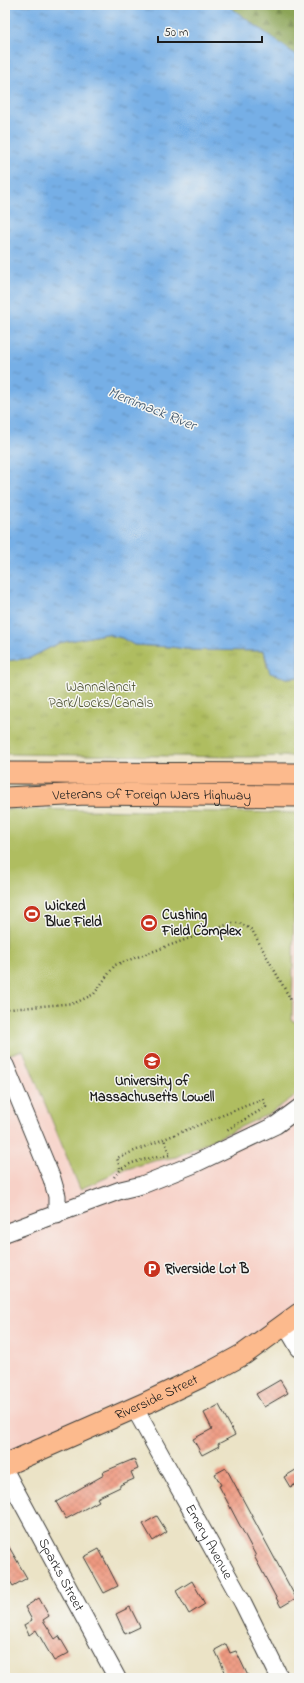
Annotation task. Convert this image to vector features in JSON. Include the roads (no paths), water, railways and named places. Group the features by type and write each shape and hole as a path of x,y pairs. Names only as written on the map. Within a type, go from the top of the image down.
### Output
{"main road":[{"name":"Veterans Of Foreign Wars Highway","path":"5,773 299,774"},
{"name":"Veterans Of Foreign Wars Highway","path":"5,798 86,794 299,796"},
{"name":"Riverside Street","path":"5,1464 211,1372 244,1354 292,1319"}],"street":[{"path":"5,1065 52,1179 57,1196 57,1215"},
{"path":"5,1233 121,1190 142,1185 192,1165 276,1124 299,1108"},
{"path":"292,1319 299,1348"},
{"name":"Emery Avenue","path":"134,1407 243,1603 280,1678"},
{"name":"Sparks Street","path":"5,1471 117,1678"}],"water":[{"name":"Merrimack River","path":"5,5 227,5 299,57 299,677 287,678 270,673 264,651 192,650 134,645 122,638 105,634 59,643 30,658 5,661"}],"place":[{"name":"Wicked Blue Field","path":"32,914"},
{"name":"Cushing Field Complex","path":"149,923"},
{"name":"University of Massachusetts Lowell","path":"152,1061"},
{"name":"Riverside Lot B","path":"152,1269"}],"park label":[{"name":"Wannalancit Park/Locks/Canals","path":"101,696"}]}
